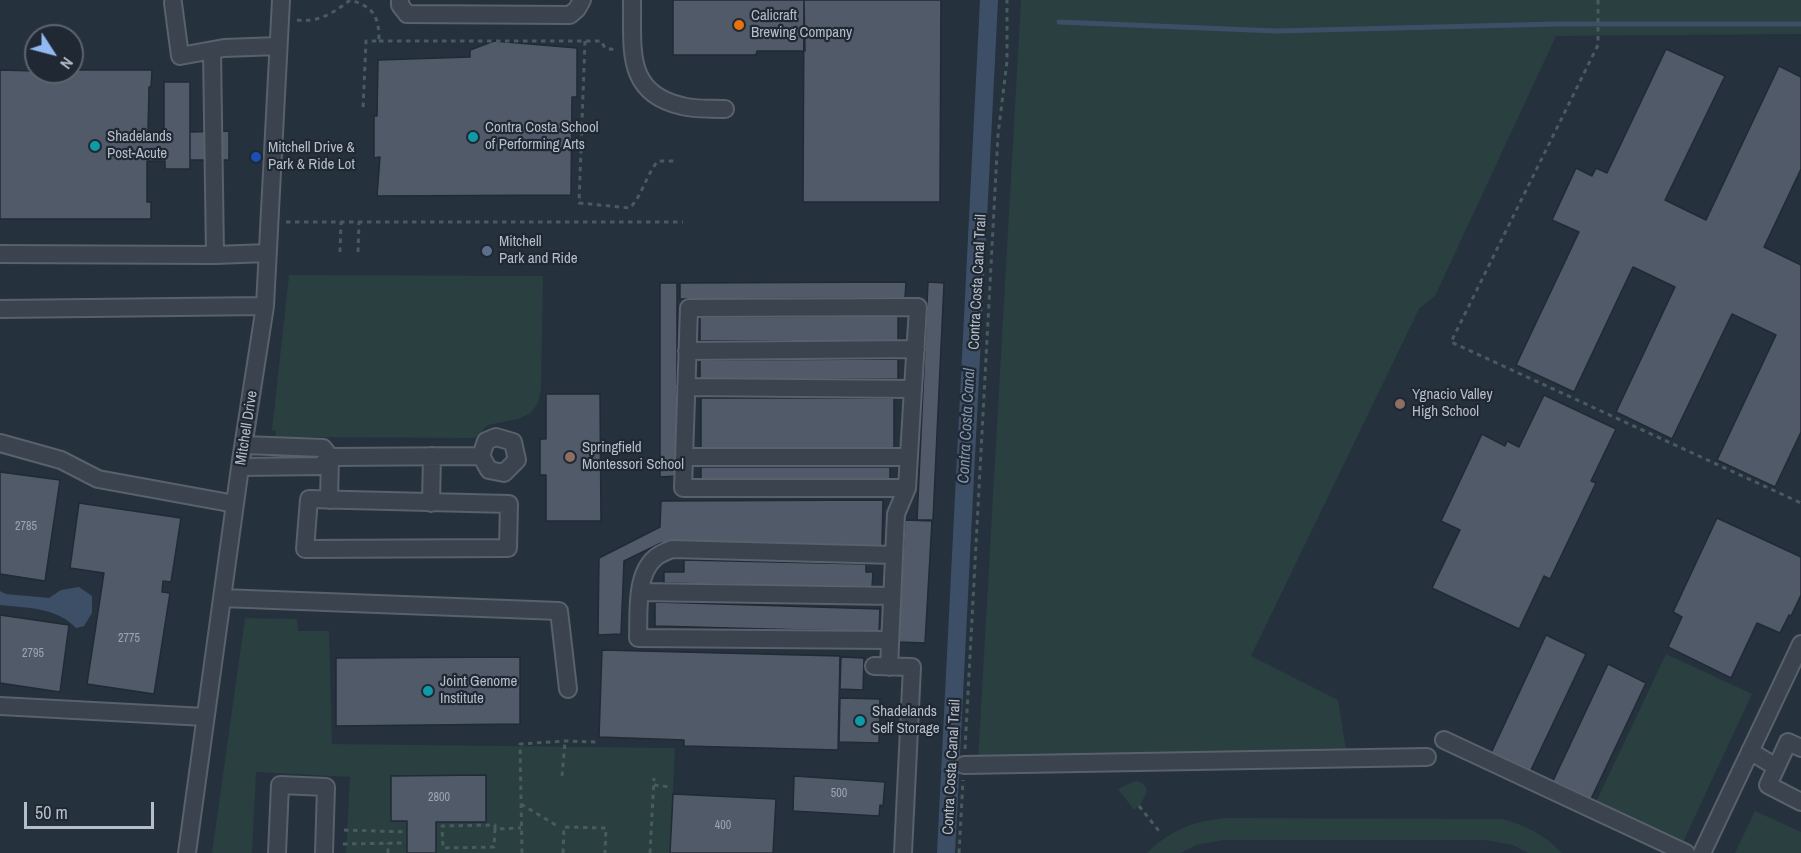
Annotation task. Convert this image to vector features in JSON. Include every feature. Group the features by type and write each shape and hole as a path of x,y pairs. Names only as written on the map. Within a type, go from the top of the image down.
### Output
{"street":[{"name":"Mitchell Drive","path":"187,853 265,306 281,0"},
{"path":"400,0 400,5 407,14 559,15 570,15 578,9 582,0"},
{"path":"632,0 633,52 639,77 649,92 667,102 684,107 725,109"},
{"path":"173,3 180,56 224,48 279,46"},
{"path":"212,51 215,255"},
{"path":"0,255 268,253"},
{"path":"0,309 265,306"},
{"path":"903,853 912,667 881,666 890,640 896,514 907,488 918,307 689,308 683,488 907,488"},
{"path":"687,351 916,350"},
{"path":"686,387 913,389"},
{"path":"0,443 61,460 98,479 235,504"},
{"path":"244,445 323,448 330,457 329,500"},
{"path":"431,503 432,456"},
{"path":"241,466 320,466 330,457 481,456"},
{"path":"684,457 909,457"},
{"path":"309,499 329,500 509,504 508,548 305,549 309,499"},
{"path":"890,640 638,638 640,592 645,573 654,558 672,549 894,555"},
{"path":"640,592 892,596"},
{"path":"222,598 559,611 568,688"},
{"path":"1702,853 1750,751 1796,666 1801,644"},
{"path":"0,706 205,717"},
{"path":"1444,740 1686,853"},
{"path":"1801,748 1788,742 1768,785 1801,802"},
{"path":"1750,751 1776,767"},
{"path":"964,765 1427,757"},
{"path":"277,853 280,785 326,787 324,853"}],"path":[{"path":"280,19 308,22 337,10 350,0 370,10 379,22 379,41"},
{"name":"Contra Costa Canal Trail","path":"959,853 998,135 1007,61 1007,0"},
{"path":"1598,1 1598,45 1451,342 1801,503"},
{"path":"363,109 366,41 601,41 605,48 633,52"},
{"path":"585,41 579,203 630,208 638,199 651,170 658,161 676,160"},
{"path":"269,222 683,222"},
{"path":"340,252 341,222"},
{"path":"358,252 359,222"},
{"path":"562,776 565,741"},
{"path":"522,853 520,744 565,741 596,742"},
{"path":"650,853 654,778"},
{"path":"654,785 670,787"},
{"path":"521,804 559,827"},
{"path":"1139,806 1159,831"},
{"path":"495,825 495,829 494,847 443,848 442,826 495,825"},
{"path":"563,853 564,827 606,828 605,853"},
{"path":"495,829 521,828"},
{"path":"344,830 407,832"},
{"path":"388,843 388,853"},
{"path":"344,844 403,843"}],"green space":[{"path":"1021,0 1801,0 1801,34 1556,36 1435,296 1419,309 1251,656 1338,700 1347,756 978,761"},
{"path":"289,275 543,276 541,390 538,403 531,413 518,419 488,425 474,438 275,437 276,431 272,430"},
{"path":"245,618 297,619 298,631 329,631 332,744 675,748 670,853 346,853 350,777 256,772 252,853 212,853"},
{"path":"1666,654 1752,694 1683,842 1596,802"},
{"path":"1135,781 1143,784 1147,791 1141,804 1134,810 1118,789"},
{"path":"1755,811 1801,832 1801,853 1735,853"},
{"path":"1225,818 1503,819 1535,832 1562,853 1528,853 1513,845 1485,840 1224,840 1196,845 1181,853 1147,853 1155,845 1182,828"}],"water":[{"path":"79,587 92,596 92,613 84,626 76,628 50,612 0,605 0,591 6,594 49,598 61,590"}],"building":[{"name":"Calicraft Brewing Company","path":"673,0 804,0 805,51 757,51 756,55 673,55"},
{"path":"804,0 941,0 940,202 803,202"},
{"name":"Contra Costa School of Performing Arts","path":"494,41 577,48 577,97 572,97 571,195 377,196 380,157 374,158 374,116 377,116 378,60 470,57 470,50"},
{"path":"1666,49 1725,76 1665,200 1706,220 1779,66 1801,77 1801,169 1764,247 1801,265 1801,432 1775,487 1717,460 1776,335 1732,314 1672,439 1616,412 1675,287 1633,267 1574,392 1516,365 1579,232 1552,220 1576,168 1592,176 1596,168 1607,173"},
{"name":"Shadelands Post-Acute","path":"0,70 24,71 24,84 84,84 84,70 152,70 151,87 149,87 148,132 164,132 164,82 190,82 190,169 165,169 165,161 147,161 147,202 151,202 151,219 0,219"},
{"path":"229,131 229,160 190,160 190,132"},
{"path":"906,282 905,298 680,299 680,283"},
{"path":"928,282 944,283 933,520 917,520"},
{"path":"660,283 677,283 677,476 660,477"},
{"path":"898,316 898,341 700,341 700,317"},
{"path":"898,359 898,379 700,380 700,360"},
{"name":"Springfield Montessori School","path":"546,394 600,394 601,521 546,521 546,475 540,475 540,439 546,439"},
{"path":"1544,395 1616,429 1591,481 1596,483 1550,579 1544,576 1519,629 1432,588 1460,530 1441,521 1482,434 1505,446 1507,441 1519,447"},
{"path":"701,398 894,398 894,448 701,448"},
{"path":"701,467 890,467 890,481 701,481"},
{"path":"0,472 60,480 45,581 0,574"},
{"path":"883,500 882,546 661,543 624,561 621,634 598,635 599,558 660,527 661,501"},
{"path":"79,503 181,518 171,582 163,581 162,592 170,593 154,694 87,684 104,573 70,568"},
{"path":"1717,518 1801,557 1801,595 1791,616 1789,615 1780,633 1757,623 1731,678 1668,647 1682,617 1673,612"},
{"path":"905,520 932,521 925,643 898,642"},
{"path":"684,560 866,564 866,572 873,572 872,588 664,583 664,572 684,572"},
{"path":"655,602 880,609 879,632 655,626"},
{"path":"0,615 69,625 60,692 0,683"},
{"path":"1546,635 1586,654 1530,772 1491,753"},
{"path":"602,650 840,656 838,750 684,746 684,740 599,737"},
{"name":"Joint Genome Institute","path":"520,657 520,724 336,726 336,658"},
{"path":"841,657 864,658 863,690 840,689"},
{"path":"1608,664 1646,683 1590,801 1552,783"},
{"name":"Shadelands Self Storage","path":"840,698 880,699 879,743 839,742"},
{"path":"486,775 486,822 436,822 436,853 407,853 407,821 391,821 391,776"},
{"path":"794,776 885,782 883,806 880,805 879,816 793,811"},
{"path":"673,794 776,799 773,853 670,853"}],"waterway":[{"name":"Contra Costa Canal","path":"946,853 989,0"},
{"path":"1059,22 1276,31 1556,24 1801,24"}],"place":[{"name":"Calicraft Brewing Company","path":"739,25"},
{"name":"Contra Costa School of Performing Arts","path":"473,137"},
{"name":"Shadelands Post-Acute","path":"95,146"},
{"name":"Mitchell Drive & Park & Ride Lot","path":"256,157"},
{"name":"Mitchell Park and Ride","path":"487,251"},
{"name":"Ygnacio Valley High School","path":"1400,404"},
{"name":"Springfield Montessori School","path":"570,457"},
{"name":"Joint Genome Institute","path":"428,691"},
{"name":"Shadelands Self Storage","path":"860,721"}]}
